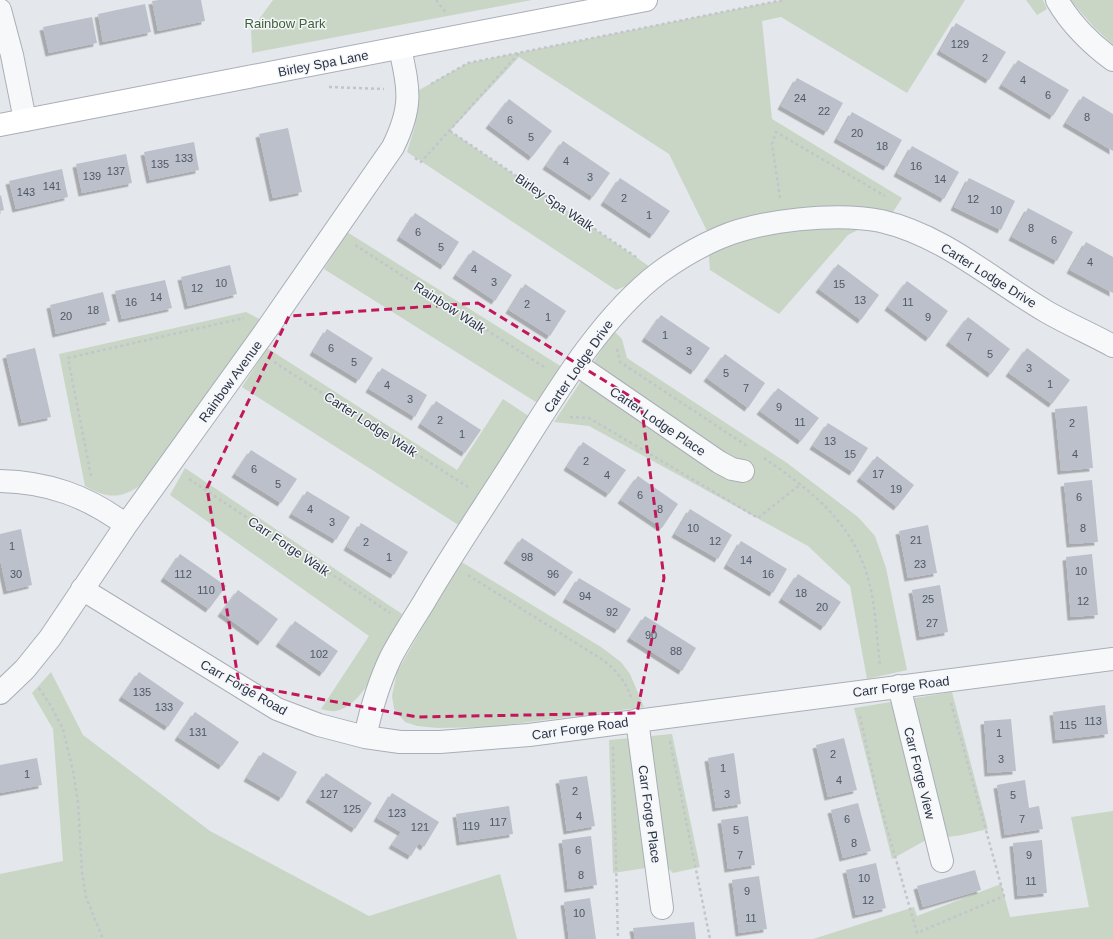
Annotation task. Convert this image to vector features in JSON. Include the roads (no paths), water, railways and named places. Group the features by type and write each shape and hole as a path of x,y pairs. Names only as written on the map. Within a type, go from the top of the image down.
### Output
{"street":[{"name":"Birley Spa Lane","path":"0,126 646,0"},
{"path":"1057,0 1078,27 1098,49 1113,60"},
{"path":"0,10 12,55 25,120"},
{"name":"Rainbow Avenue","path":"0,693 25,669 50,638 126,525 253,349 393,147 403,126 408,105 408,83 400,48"},
{"name":"Carter Lodge Drive","path":"365,737 372,704 391,657 448,562 571,373 600,332 630,299 659,273 692,251 722,237 783,222 841,217 880,221 919,234 958,253 1046,311 1113,346"},
{"name":"Carter Lodge Place","path":"571,373 719,462 732,469 743,471"},
{"path":"0,481 40,484 66,492 90,502 108,512 126,525"},
{"name":"Carr Forge Road","path":"82,589 278,709 319,725 365,737 400,742 440,742 529,735 665,716 1113,659"},
{"name":"Carr Forge View","path":"891,687 942,861"},
{"name":"Carr Forge Place","path":"637,720 662,908"}],"park label":[{"name":"Rainbow Park","path":"285,23"}]}
